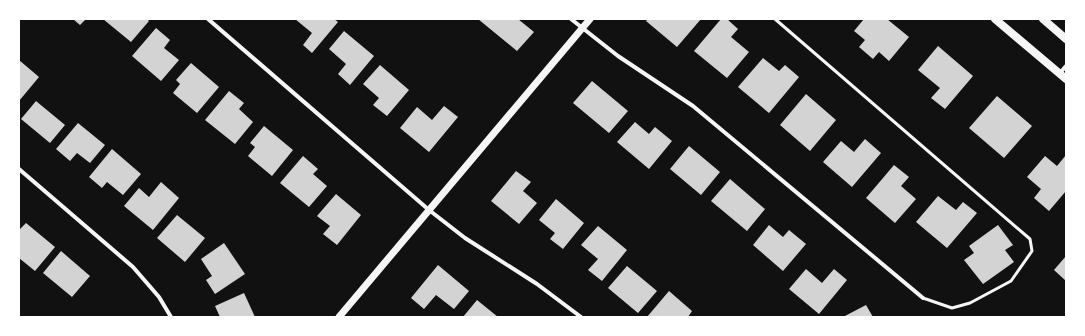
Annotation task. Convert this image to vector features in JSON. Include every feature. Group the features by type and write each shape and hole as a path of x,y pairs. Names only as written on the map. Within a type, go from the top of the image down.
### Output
{"main road":[{"path":"995,19 1066,79"},
{"path":"1043,19 1066,39"}],"street":[{"path":"208,19 429,210 465,238 537,284 582,317"},
{"path":"571,19 618,56 693,106 923,298"},
{"path":"339,317 590,19"},
{"path":"1059,74 1066,66"},
{"path":"19,169 133,267 159,297 171,317"}],"lane":[{"path":"775,19 1030,239 1032,251 1011,281 970,303 952,308 923,298"}],"building":[{"path":"73,19 86,19 80,25"},
{"path":"103,19 147,19 149,21 131,42"},
{"path":"295,19 334,19 338,22 312,53 303,45 312,33"},
{"path":"478,19 518,19 534,32 517,51"},
{"path":"648,19 701,19 677,47 646,21"},
{"path":"721,19 727,19 738,29 731,37 749,52 727,78 694,51"},
{"path":"864,19 887,19 909,37 889,61 879,52 873,59 859,47 865,40 854,31"},
{"path":"156,28 170,40 164,48 179,60 161,81 132,56"},
{"path":"344,31 374,56 350,85 338,74 346,64 329,49"},
{"path":"938,46 973,76 945,109 931,98 940,88 918,70"},
{"path":"763,58 779,71 785,65 799,77 769,113 738,87"},
{"path":"19,60 39,77 19,101"},
{"path":"191,63 219,87 197,113 173,93 180,84 176,80"},
{"path":"380,65 409,90 387,116 373,105 379,98 363,84"},
{"path":"592,81 628,111 609,133 573,103"},
{"path":"229,91 244,103 239,109 253,122 235,144 205,120"},
{"path":"806,94 836,120 810,151 780,125"},
{"path":"997,96 1032,126 1004,158 969,128"},
{"path":"36,101 65,125 50,143 21,119"},
{"path":"444,106 458,117 429,152 400,128 417,107 432,120"},
{"path":"635,122 649,134 655,127 672,141 649,169 617,142"},
{"path":"78,123 105,145 90,163 77,153 70,161 56,149"},
{"path":"264,126 293,150 272,176 248,156 255,147 250,143"},
{"path":"865,139 881,153 852,187 823,162 841,141 854,152"},
{"path":"689,146 720,172 701,195 670,169"},
{"path":"112,149 141,174 123,195 107,182 102,188 89,177"},
{"path":"1066,155 1066,191 1049,211 1034,198 1041,189 1027,177 1045,156 1057,166"},
{"path":"303,156 318,169 313,174 327,186 309,207 280,183"},
{"path":"894,165 909,177 901,186 916,199 895,223 866,198"},
{"path":"516,171 531,182 523,191 537,203 519,224 491,201"},
{"path":"730,179 765,209 747,231 711,201"},
{"path":"161,182 179,198 153,230 124,206 139,188 149,197"},
{"path":"336,194 361,215 337,245 323,234 330,226 317,216"},
{"path":"938,196 956,210 963,202 977,213 947,248 916,222"},
{"path":"556,199 584,223 563,249 550,239 555,233 539,220"},
{"path":"177,215 205,238 185,262 157,238"},
{"path":"26,223 55,247 35,271 19,258 19,230"},
{"path":"769,225 783,237 789,230 806,244 783,271 753,245"},
{"path":"998,225 1013,245 1005,250 1014,262 983,284 964,260 974,253 969,246"},
{"path":"598,226 627,250 602,281 588,270 598,259 581,245"},
{"path":"224,243 245,274 215,294 206,280 212,276 201,259"},
{"path":"61,251 90,276 72,297 43,273"},
{"path":"1066,256 1066,281 1054,270"},
{"path":"438,265 469,291 454,309 436,295 424,309 411,298"},
{"path":"627,266 657,291 638,313 608,288"},
{"path":"806,269 822,283 834,269 847,280 819,314 789,289"},
{"path":"669,291 692,311 688,317 647,317"},
{"path":"244,293 255,317 220,317 215,306"},
{"path":"477,300 498,317 463,317"},
{"path":"866,305 873,317 843,317"}]}
